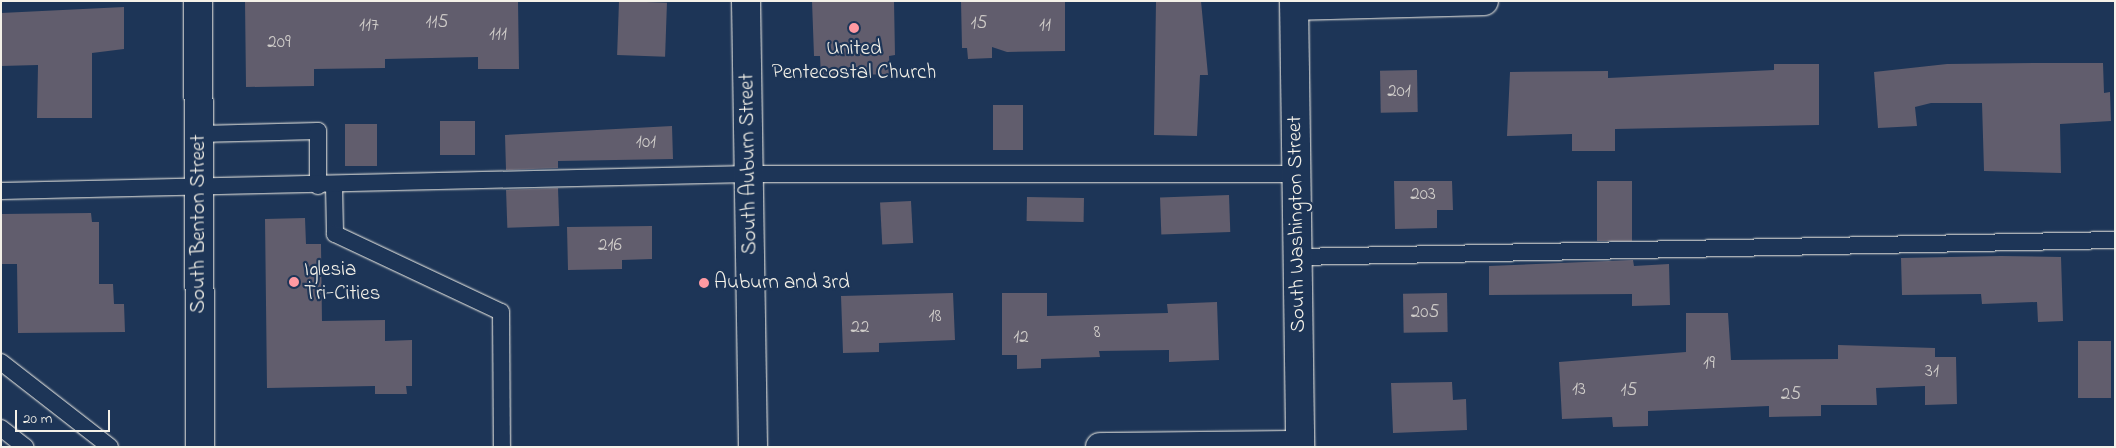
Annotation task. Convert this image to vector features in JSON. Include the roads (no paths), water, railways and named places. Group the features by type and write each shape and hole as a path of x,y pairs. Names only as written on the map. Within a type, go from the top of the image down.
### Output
{"street":[{"name":"South Benton Street","path":"198,1 200,447"},
{"name":"South Auburn Street","path":"746,1 753,447"},
{"path":"1294,4 1484,1"},
{"name":"South Washington Street","path":"1294,4 1300,446"},
{"path":"1100,447 1300,446"}],"lane":[{"path":"199,134 318,131 335,234 501,312 502,447"},
{"path":"1,191 199,189 749,174 1297,174"},
{"path":"1298,257 2115,240"},
{"path":"1,362 110,447"},
{"path":"1,428 25,447"}],"place":[{"name":"United Pentecostal Church","path":"854,28"},
{"name":"Iglesia Tri-Cities","path":"294,282"},
{"name":"Auburn and 3rd","path":"704,283"}]}
